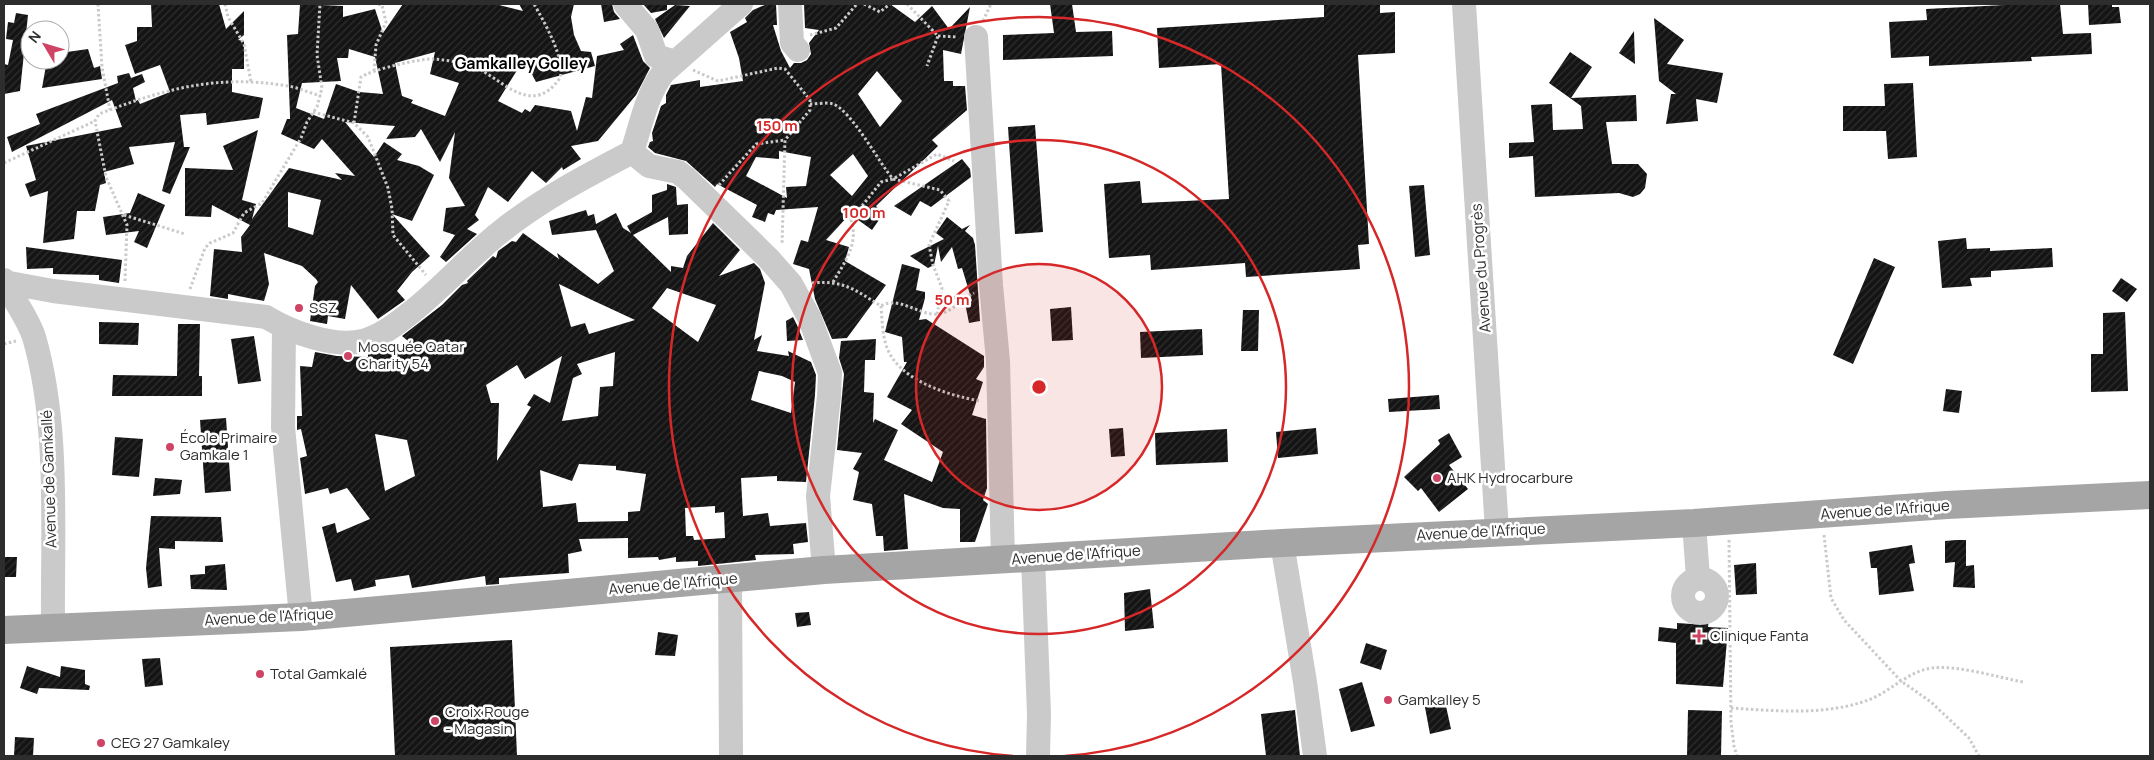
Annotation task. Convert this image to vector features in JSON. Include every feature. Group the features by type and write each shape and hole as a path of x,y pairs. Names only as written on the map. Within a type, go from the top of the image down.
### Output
{"main road":[{"name":"Avenue de l'Afrique","path":"4,630 301,617 824,570 1497,531 1694,523 2150,495"}],"street":[{"path":"625,4 647,30 656,56 675,62"},
{"path":"4,281 53,291 266,317 306,336 331,340 362,341 381,335 439,290 498,234 519,218 572,184 632,152 651,91 663,73 741,4"},
{"path":"790,4 792,43 798,50"},
{"name":"Avenue du Progrès","path":"1464,4 1497,531"},
{"path":"976,37 991,285 998,361 1003,560"},
{"path":"632,152 649,166 682,174 708,198 786,280 810,319 830,372 818,496 824,570"},
{"name":"Avenue de Gamkallé","path":"4,281 26,316 34,338 44,385 51,439 53,627"},
{"path":"284,327 283,427 301,617"},
{"path":"1694,523 1698,578"},
{"path":"1282,543 1315,756"},
{"path":"1033,558 1039,714 1038,756"},
{"path":"730,578 731,756"},
{"path":"4,630 4,636"}],"path":[{"path":"98,4 102,67 110,110"},
{"path":"225,4 228,17 244,44 251,82"},
{"path":"184,306 205,248 210,243 233,233 244,213 262,203 302,138 321,96 321,82 316,55 320,4"},
{"path":"374,71 376,45 386,22 382,5 376,4"},
{"path":"354,123 360,77 374,71 434,58 468,64 514,91 530,96 541,93 557,82 562,73 552,38 534,4"},
{"path":"785,69 808,36 836,28 857,4"},
{"path":"864,4 880,12 890,4"},
{"path":"907,4 938,36 927,66"},
{"path":"675,62 718,81 773,68 785,69 810,100 810,110 785,140 786,280 834,282 848,285 882,306"},
{"path":"125,300 127,225 106,176 95,121 98,114 121,104 182,86 251,82 290,86 321,96"},
{"path":"810,104 831,103 837,106 871,145 894,180"},
{"path":"313,112 354,123 368,137 379,162 392,209 395,239 439,290"},
{"path":"4,163 95,121"},
{"path":"708,198 756,144 785,140"},
{"path":"894,180 937,154 954,161"},
{"path":"834,282 851,253 855,231 850,220 881,182 894,180 940,190 949,200 929,245 933,265 942,288 937,314"},
{"path":"124,215 185,234"},
{"path":"882,306 887,303 895,304 937,314 991,285"},
{"path":"882,306 885,342 898,367 949,395 999,405"},
{"path":"1822,514 1831,598 1844,620 1901,681 1931,702 1970,738 1979,756"},
{"path":"1728,520 1731,583 1731,708 1734,746 1738,756"},
{"path":"1731,708 1787,712 1842,707 1872,698 1901,681 1932,668 1948,668 2023,682"}],"building":[{"path":"151,4 219,4 226,29 244,11 244,35 238,40 244,41 244,69 232,69 232,92 263,98 259,118 207,125 206,113 180,115 184,147 190,147 170,194 162,191 175,142 129,147 134,164 104,172 106,183 100,185 95,211 77,211 74,239 43,243 48,191 30,197 25,184 36,180 26,146 122,127 112,100 12,152 7,137 40,124 36,114 118,83 117,76 129,73 131,78 142,74 145,82 133,88 136,101 138,100 140,104 170,92 160,65 135,74 125,45 137,41 137,27 152,27"},
{"path":"300,4 343,6 343,17 375,9 383,33 403,4 495,4 523,11 519,4 574,4 571,17 574,35 581,51 591,52 595,66 536,82 524,59 498,101 522,113 525,109 530,112 535,105 571,111 577,131 586,97 592,98 597,56 624,50 620,44 633,35 643,61 650,68 636,95 598,141 571,146 581,159 563,170 562,167 546,183 532,171 508,202 488,187 475,215 479,220 467,229 477,234 446,262 440,257 455,235 443,231 446,208 465,206 449,178 455,132 440,162 421,129 415,137 386,139 395,126 345,122 374,157 384,142 402,154 397,160 419,166 434,175 412,221 392,214 430,256 412,272 397,291 405,300 378,319 351,285 345,319 328,316 327,324 310,321 315,286 318,282 316,279 302,266 264,253 269,284 264,301 228,294 228,299 210,296 214,249 242,252 241,237 250,225 212,205 211,217 185,216 185,168 233,170 223,146 258,130 242,200 256,204 252,219 289,168 342,180 335,173 355,176 322,139 314,149 281,134 287,119 290,119 287,35 298,34","holes":["349,49 375,57 383,94 359,92 336,84 324,119 296,108 302,83 341,81 337,58 348,58","435,52 430,74 459,83 445,116 411,103 413,100 402,96 395,63","288,192 321,200 313,235 288,227"]},
{"path":"601,4 612,4 614,12 620,19 604,22"},
{"path":"643,4 667,4 667,10 651,13"},
{"path":"767,4 776,4 777,25 773,25 781,51 790,68 794,63 801,63 807,60 811,54 809,43 819,30 805,28 804,4 890,4 915,22 932,6 949,29 970,7 961,54 943,50 944,81 953,81 953,86 965,86 967,110 932,140 938,146 876,206 883,214 872,230 850,214 826,240 849,247 845,261 886,285 847,338 832,339 815,299 809,269 793,264 801,240 808,242 818,207 776,210 774,215 768,213 765,222 752,217 757,205 717,184 715,187 686,161 655,153 648,147 650,142 653,141 652,133 661,106 666,103 666,95 671,85 700,80 700,87 743,81 739,58 730,32 747,22 745,18 753,10","holes":["877,71 902,101 880,127 858,94","779,151 811,157 806,186 786,187 787,198 746,176 756,157 779,159","853,154 868,176 852,196 830,175"]},
{"path":"1050,4 1072,4 1076,32 1112,31 1113,56 1003,60 1003,35 1054,33"},
{"path":"1324,4 1380,4 1380,13 1395,12 1395,53 1358,55 1369,244 1358,245 1360,269 1246,277 1245,263 1151,270 1150,255 1109,258 1104,184 1140,181 1142,203 1229,199 1221,64 1159,68 1157,28 1324,17"},
{"path":"2060,4 2063,34 2091,33 2092,54 2031,57 2032,61 1929,66 1929,56 1891,58 1889,22 1927,20 1926,9"},
{"path":"2088,4 2112,4 2112,7 2119,7 2121,23 2089,25"},
{"path":"675,5 690,6 664,38 655,19"},
{"path":"16,13 28,15 27,20 20,20 20,70 22,70 20,91 4,94 4,64 8,65 13,40 6,39 8,22 14,23"},
{"path":"1654,18 1684,40 1667,64 1723,73 1717,103 1696,99 1698,121 1666,124 1671,94 1676,94 1659,81"},
{"path":"1634,31 1635,64 1619,53"},
{"path":"88,49 94,68 100,66 102,79 42,88 45,70 70,70 70,52"},
{"path":"1570,52 1592,67 1571,98 1636,95 1637,121 1606,122 1612,164 1638,164 1647,174 1645,188 1640,194 1633,197 1619,193 1535,197 1533,156 1509,158 1509,143 1534,142 1531,105 1552,104 1553,130 1583,129 1581,106 1549,83"},
{"path":"1913,83 1917,157 1888,159 1886,131 1843,131 1843,106 1885,106 1884,84"},
{"path":"1035,125 1043,232 1015,234 1008,127"},
{"path":"962,159 970,169 971,177 931,207 920,201 911,216 894,206"},
{"path":"667,184 676,187 677,205 688,204 688,234 669,235 668,217 633,235 671,272 671,266 683,268 687,256 713,223 740,250 719,276 754,263 760,269 765,283 754,340 762,335 757,351 789,356 788,351 811,362 816,375 806,482 777,481 777,476 741,478 743,516 768,513 770,526 806,523 808,542 793,544 794,554 755,555 756,560 698,566 698,561 676,562 676,557 659,560 658,557 628,558 628,538 579,539 582,551 568,554 569,573 499,578 499,584 486,585 485,576 412,588 409,575 375,580 376,586 354,591 351,579 336,582 322,527 335,523 337,533 370,519 347,488 330,494 328,488 305,494 300,458 307,456 301,429 297,430 297,416 302,416 300,366 312,367 315,352 337,356 368,357 368,354 379,350 421,352 402,336 442,305 462,285 468,283 467,281 493,256 496,258 498,251 512,241 516,242 523,233 559,259 557,253 598,284 614,271 596,230 552,235 549,221 586,210 588,216 594,214 596,224 616,213 623,228 631,233 627,226 652,212 652,195 667,190","holes":["559,284 635,320 589,334 585,323 571,327","667,288 716,305 698,342 652,308","615,352 613,386 600,387 598,416 562,421 573,378 582,374 577,364","562,356 550,403 534,394 527,405 531,407 497,461 499,403 491,403 486,385 517,365 525,379","759,371 782,376 795,382 791,413 751,400","375,434 407,440 415,476 385,491","579,464 616,466 616,470 646,474 640,511 628,512 628,521 578,522 576,503 543,507 540,470 572,481","715,506 715,513 724,512 725,538 694,540 693,536 686,536 685,508"]},
{"path":"1424,185 1430,255 1415,257 1409,186"},
{"path":"138,193 165,205 147,248 134,242 139,231 106,235 103,217 130,213"},
{"path":"947,217 962,229 970,225 965,231 973,238 975,245 980,321 969,323 965,303 972,301 962,268 958,269 952,247 941,262 938,246 934,265 928,268 910,256 944,239 936,233"},
{"path":"1966,238 1967,249 1990,248 1990,251 2052,248 2053,267 1991,271 1991,277 1970,278 1972,286 1942,288 1938,241"},
{"path":"26,247 122,260 119,283 99,280 99,275 53,274 53,268 27,269"},
{"path":"1874,258 1895,267 1853,364 1833,355"},
{"path":"902,264 920,269 916,290 925,292 925,298 919,320 926,319 984,356 984,367 976,379 983,382 972,415 986,419 987,488 983,500 988,504 975,542 960,542 960,509 943,508 904,494 908,549 884,551 883,536 876,536 872,504 853,500 859,472 853,469 862,453 837,450 844,374 839,358 841,341 876,339 875,360 865,360 864,392 874,393 873,423 875,419 898,430 884,460 932,482 943,452 901,424 912,410 887,397 907,362 904,362 902,337 885,332"},
{"path":"2121,278 2137,289 2127,302 2112,291"},
{"path":"1071,307 1073,340 1052,341 1050,309"},
{"path":"1243,310 1259,310 1258,351 1241,351"},
{"path":"2125,312 2128,391 2091,392 2091,354 2103,354 2103,313"},
{"path":"793,317 803,340 787,341 786,321"},
{"path":"99,322 139,323 138,345 99,344"},
{"path":"178,324 200,324 199,376 202,376 202,396 112,396 113,375 177,376"},
{"path":"1202,329 1203,355 1141,358 1140,332"},
{"path":"254,336 261,381 238,384 231,339"},
{"path":"1946,389 1962,391 1959,413 1943,411"},
{"path":"1439,395 1440,409 1389,412 1388,399"},
{"path":"226,418 231,491 205,493 200,420"},
{"path":"1123,428 1125,456 1111,457 1109,429"},
{"path":"1316,428 1318,454 1278,458 1276,432"},
{"path":"1227,429 1228,462 1156,465 1155,433"},
{"path":"1449,433 1462,457 1449,465 1468,489 1439,512 1421,488 1418,491 1404,477 1440,444 1438,440"},
{"path":"115,437 143,439 139,477 112,475"},
{"path":"155,478 182,480 180,494 153,496"},
{"path":"151,516 221,517 223,542 175,541 175,549 159,548 162,586 148,588 146,568"},
{"path":"1966,540 1966,566 1974,565 1975,588 1953,587 1955,562 1945,563 1945,541"},
{"path":"1912,545 1915,563 1909,564 1914,591 1879,595 1877,568 1871,568 1869,552"},
{"path":"4,557 17,557 16,577 4,577"},
{"path":"1756,563 1757,594 1736,595 1734,565"},
{"path":"225,564 227,590 191,589 190,575 205,574 205,566"},
{"path":"1150,589 1154,628 1125,631 1124,593"},
{"path":"809,612 811,625 797,627 795,613"},
{"path":"1693,618 1709,618 1708,627 1728,628 1723,687 1676,684 1676,643 1658,641 1659,627 1677,629 1677,623 1692,624"},
{"path":"658,632 678,635 675,656 655,655"},
{"path":"512,640 517,756 395,756 390,647"},
{"path":"1366,643 1387,650 1381,670 1360,663"},
{"path":"160,658 163,685 145,687 142,659"},
{"path":"27,666 60,677 61,666 85,670 85,684 90,686 89,690 39,688 37,694 20,688"},
{"path":"1362,682 1375,726 1351,732 1339,689"},
{"path":"1444,697 1451,729 1430,734 1424,702"},
{"path":"1295,710 1300,756 1266,756 1261,714"},
{"path":"1688,710 1722,711 1721,756 1687,756"},
{"path":"15,737 34,738 33,756 14,756"}],"place":[{"name":"SSZ","path":"299,308"},
{"name":"Mosquée Qatar Charity 54","path":"348,356"},
{"name":"École Primaire Gamkale 1","path":"170,447"},
{"name":"AHK Hydrocarbure","path":"1437,478"},
{"name":"Clinique Fanta","path":"1699,636"},
{"name":"Total Gamkalé","path":"260,674"},
{"name":"Gamkalley 5","path":"1388,700"},
{"name":"Croix Rouge - Magasin","path":"435,721"},
{"name":"CEG 27 Gamkaley","path":"101,743"}],"district":[{"name":"Gamkalley Golley","path":"521,63"}]}
